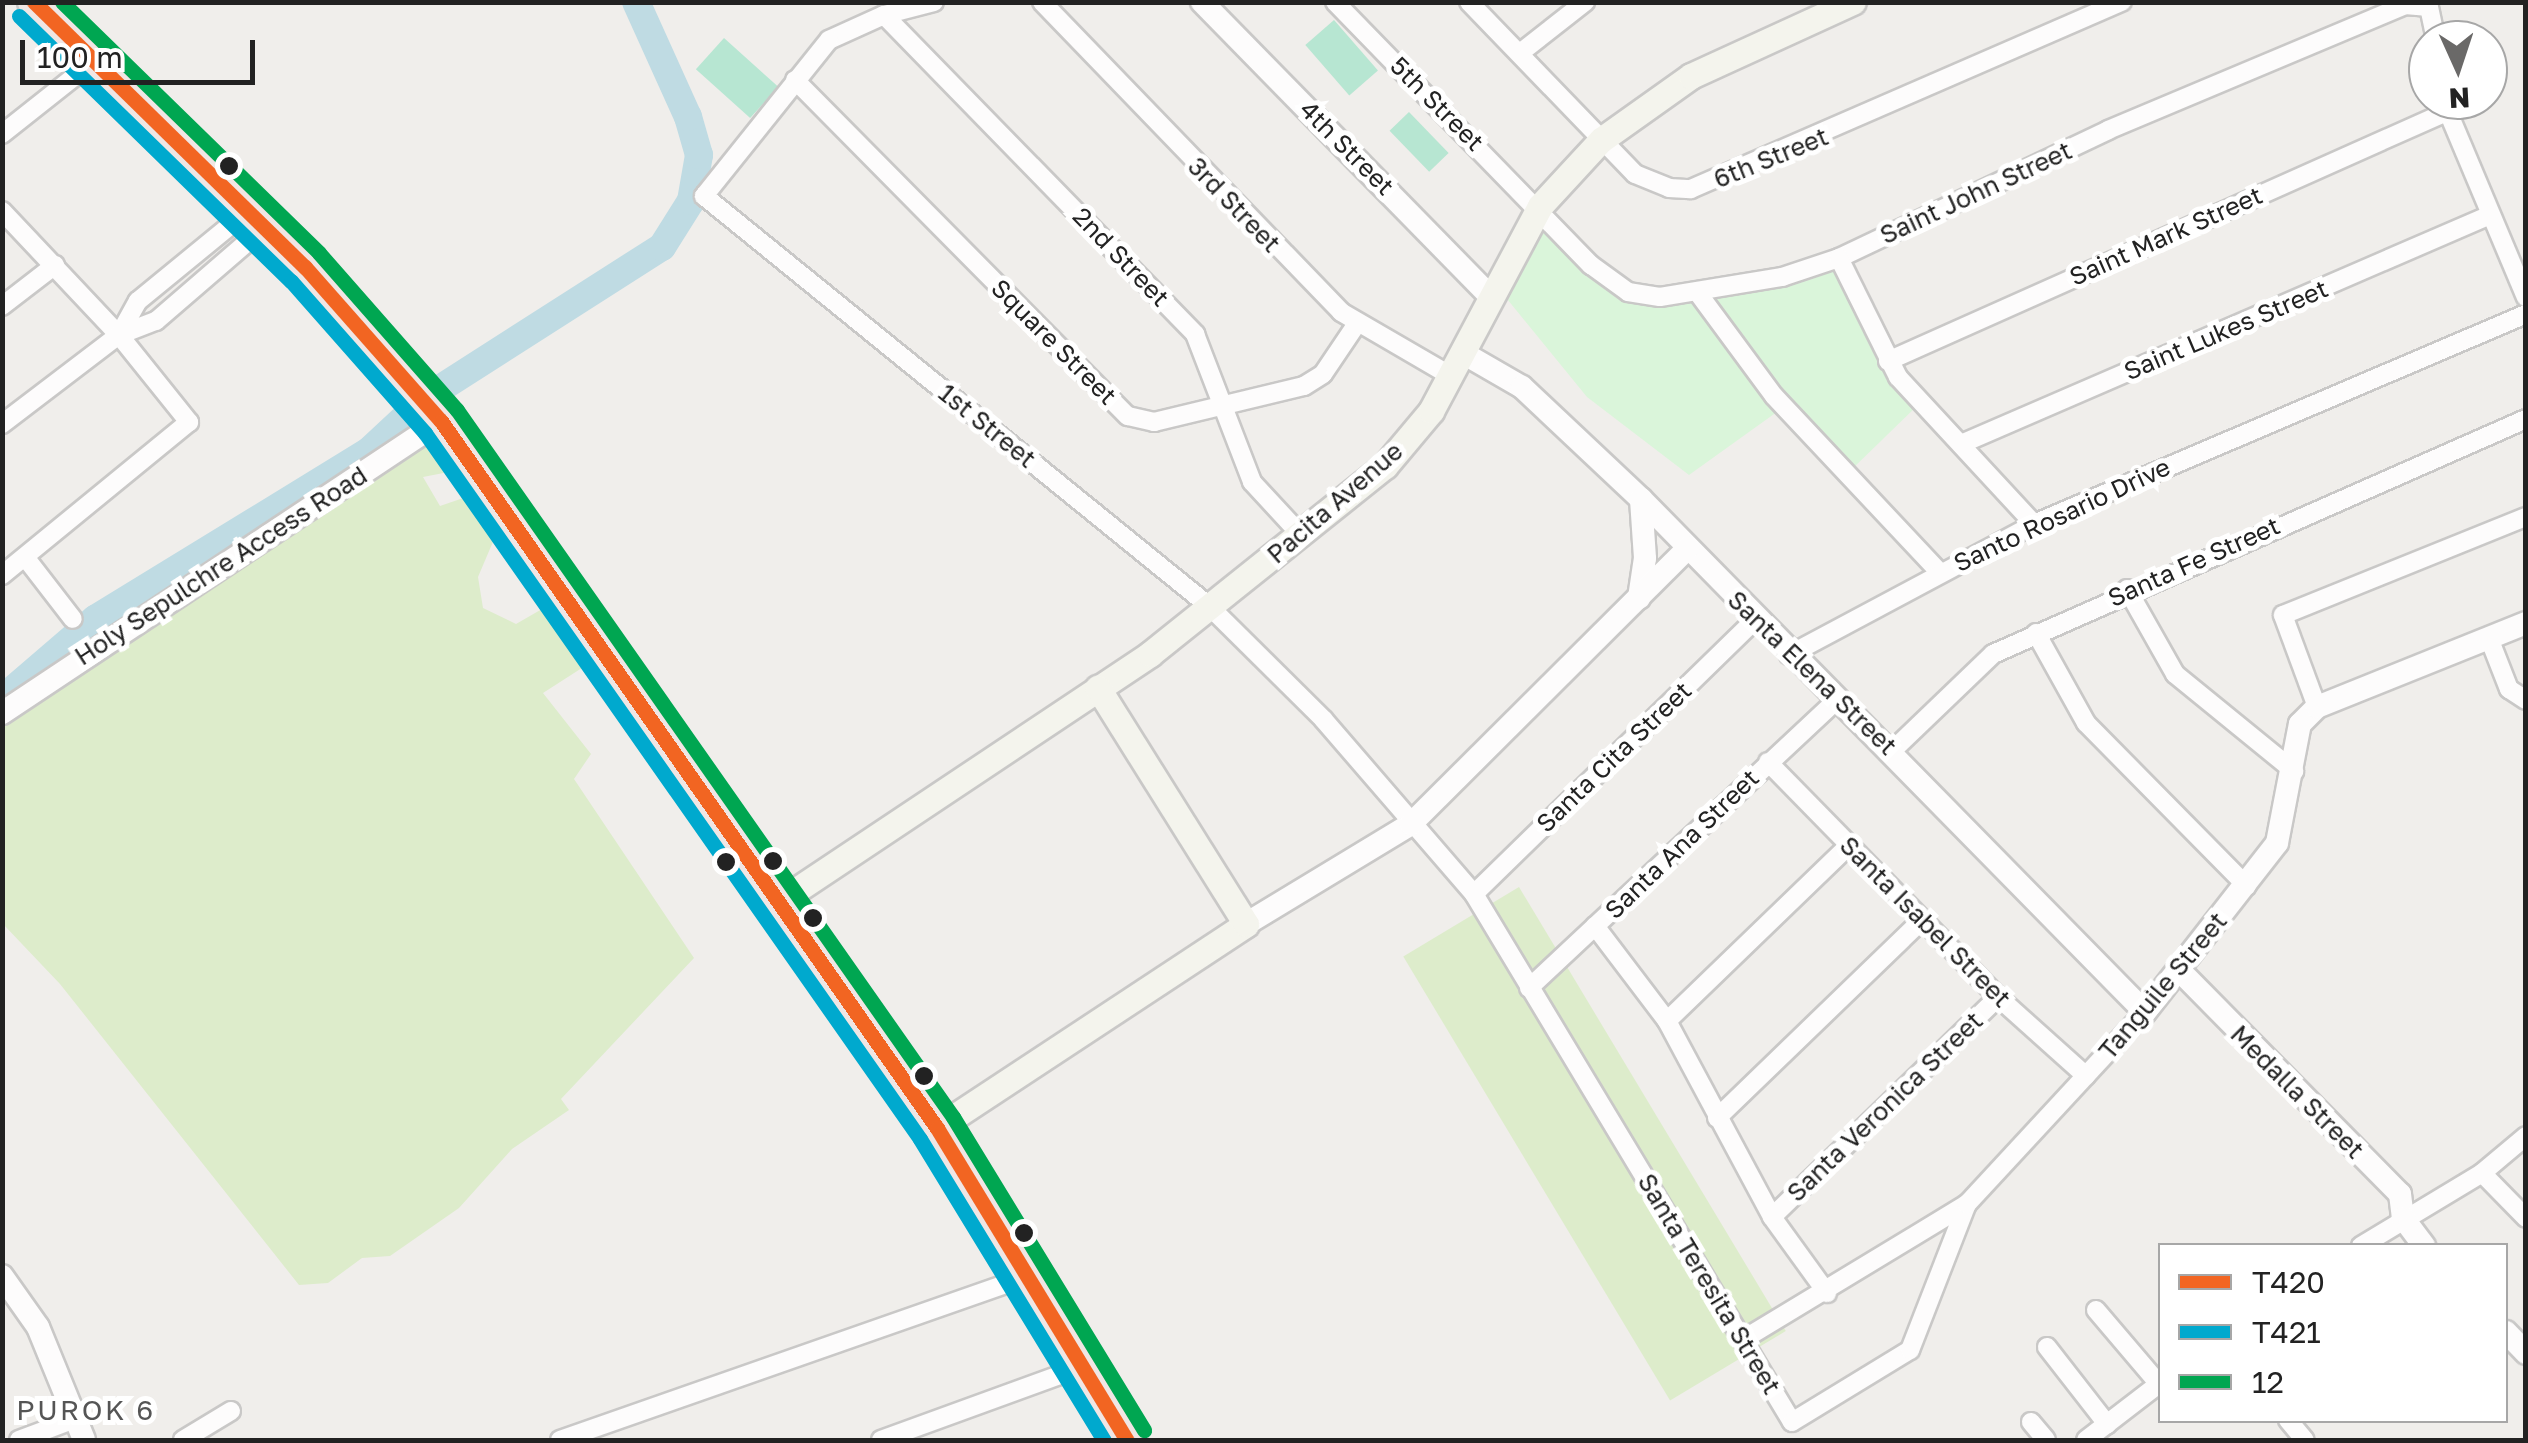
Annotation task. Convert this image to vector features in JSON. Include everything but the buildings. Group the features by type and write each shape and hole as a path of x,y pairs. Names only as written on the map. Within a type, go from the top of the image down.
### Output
{"highway":[{"path":"33,2 257,219 430,407 937,1128 1127,1440"}],"main road":[{"name":"Pacita Avenue","path":"780,901 1098,688 1301,536 1398,452 1457,364 1488,295 1540,206 1602,140 1691,76 1853,2"},
{"path":"937,1128 1246,924 1098,688"}],"street":[{"name":"1st Street","path":"934,2 884,15 829,40 704,196 1209,606 1323,719 1474,894"},
{"name":"3rd Street","path":"1042,2 1356,325 1457,364"},
{"name":"4th Street","path":"1202,2 1488,295"},
{"name":"5th Street","path":"1335,2 1540,206"},
{"name":"6th Street","path":"1469,2 1602,140 1650,183 1701,186 2122,2"},
{"path":"1520,54 1585,2"},
{"name":"Saint John Street","path":"1540,206 1592,265 1628,292 1698,293 1839,258 2125,123 2405,5 2428,7 2431,20"},
{"name":"2nd Street","path":"884,15 1195,334 1252,482 1301,536"},
{"path":"2,134 93,62"},
{"name":"Square Street","path":"795,80 1128,416 1154,422 1304,386 1323,374 1356,325"},
{"name":"Saint Mark Street","path":"1888,361 2413,120"},
{"path":"2450,120 2526,297"},
{"path":"2,211 119,335 186,415 187,428 2,574"},
{"name":"Saint Lukes Street","path":"1962,444 2490,215"},
{"path":"119,335 138,301 257,219"},
{"path":"2,424 119,335 156,320 257,219"},
{"path":"1839,258 1888,361 2034,524"},
{"path":"2,306 55,265"},
{"name":"Santo Rosario Drive","path":"1698,293 1774,396 1939,572 2034,524 2526,314"},
{"name":"Santa Elena Street","path":"1457,364 1522,387 1642,499 1789,655 1892,751 2145,1012"},
{"name":"Holy Sepulchre Access Road","path":"2,714 430,407"},
{"name":"Santa Fe Street","path":"1892,751 1992,654 2128,590 2526,419"},
{"path":"1639,598 1645,558 1642,499"},
{"path":"2526,517 2283,615 2317,706 2526,624"},
{"path":"1246,924 1411,824 1688,548"},
{"path":"26,557 73,618"},
{"path":"1789,655 1939,572"},
{"path":"2128,590 2175,674 2294,771"},
{"name":"Santa Cita Street","path":"1474,894 1755,620"},
{"path":"2036,633 2086,722 2247,886"},
{"path":"2488,638 2509,689 2526,700"},
{"name":"Santa Ana Street","path":"1529,988 1836,701"},
{"name":"Tanguile Street","path":"1744,1339 1827,1293 1967,1204 2145,1012 2247,886 2276,843 2294,771 2300,724 2317,706"},
{"name":"Santa Isabel Street","path":"1768,762 1998,997 2086,1076"},
{"path":"1667,1022 1848,846"},
{"name":"Santa Teresita Street","path":"1474,894 1793,1422 1910,1350 1967,1204"},
{"path":"1716,1118 1921,920"},
{"path":"1596,926 1667,1022 1772,1217 1827,1293"},
{"name":"Medalla Street","path":"2180,971 2400,1194 2403,1218 2422,1243"},
{"name":"Santa Veronica Street","path":"1772,1217 1998,997"},
{"path":"2366,1243 2482,1172 2526,1136"},
{"path":"2482,1172 2526,1218"},
{"path":"560,1440 1030,1275"},
{"path":"2,1276 38,1328 79,1430 19,1440"},
{"path":"2096,1310 2158,1382"},
{"path":"2047,1347 2107,1424"},
{"path":"881,1440 1082,1368"},
{"path":"2086,1440 2158,1386"},
{"path":"184,1440 231,1411"},
{"path":"2030,1422 2046,1440"}],"green space":[{"path":"1334,20 1378,71 1349,95 1305,45"},
{"path":"724,38 778,87 750,118 696,69"},
{"path":"1409,112 1449,153 1429,172 1390,131"},
{"path":"1542,209 1628,294 1698,293 1781,409 1689,475 1587,397 1503,294"},
{"path":"1837,266 1920,403 1848,473 1702,295"},
{"path":"418,420 464,469 423,477 440,506 472,495 495,537 478,577 483,608 516,624 549,605 585,666 543,693 591,754 574,779 694,958 561,1099 569,1110 512,1149 459,1208 390,1256 362,1258 328,1283 299,1285 60,984 3,924 3,699 285,509 368,468"},
{"path":"1519,887 1786,1331 1670,1401 1403,957"}],"waterway":[{"path":"2,699 95,619 369,451 427,397 662,247 691,201 699,155 688,117 636,2"}],"transit line":[{"name":"T420","path":"34,2 305,267 441,421 937,1128 1127,1440"},
{"name":"12","path":"62,2 319,253 457,410 953,1117 1144,1430"},
{"name":"T421","path":"19,16 291,281 425,433 920,1139 1104,1440"}],"district":[{"name":"PUROK 6","path":"86,1410"}]}
